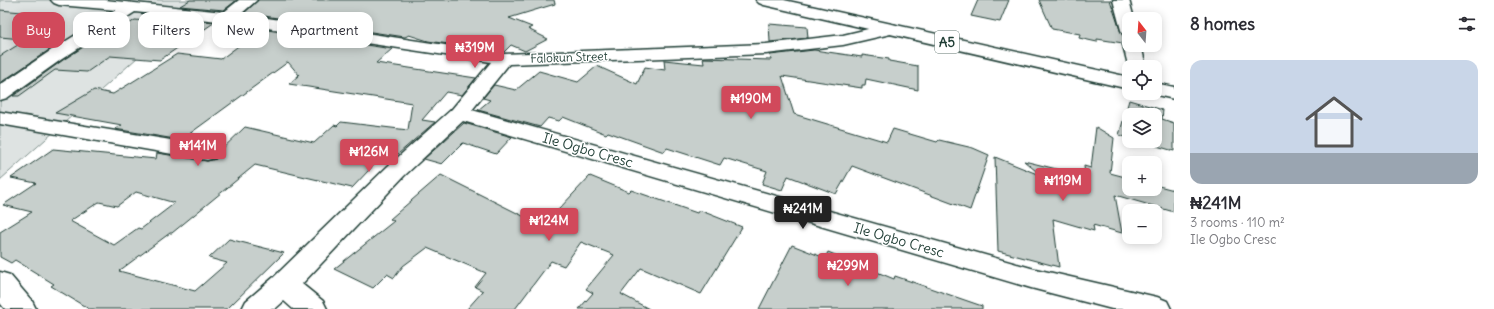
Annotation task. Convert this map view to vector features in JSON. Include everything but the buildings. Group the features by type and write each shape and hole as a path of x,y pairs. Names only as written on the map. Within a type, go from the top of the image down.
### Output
{"main road":[{"name":"Falokun Street","path":"60,0 212,16"},
{"path":"233,12 249,0"},
{"name":"A5","path":"764,0 1122,81"},
{"name":"A5","path":"805,0 1122,70"},
{"path":"1121,0 1124,12"},
{"path":"0,94 56,55 131,8"},
{"name":"Falokun Street","path":"269,23 504,58 766,49 844,40 889,28"},
{"path":"256,309 284,285 396,171 459,113 504,58"},
{"path":"1162,79 1174,82"},
{"path":"1162,90 1174,93"},
{"name":"Ile Ogbo Cresc","path":"459,113 1031,278 1157,309"},
{"path":"0,118 207,153"},
{"path":"0,283 22,309"},
{"path":"284,285 313,309"}],"shaded area":[{"path":"0,0 202,0 189,12 138,12 138,48 148,48 0,180"}]}
